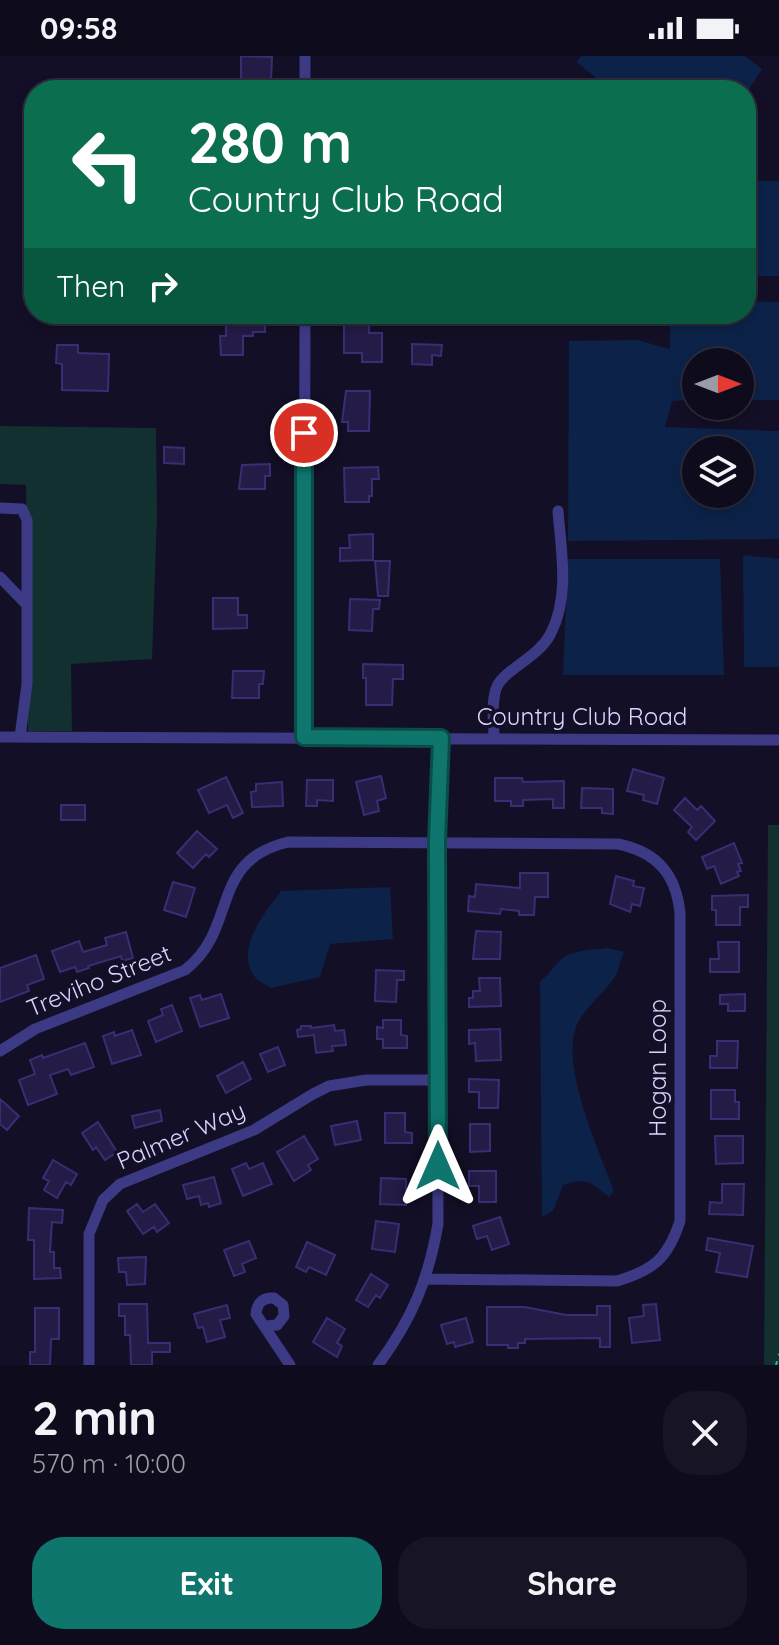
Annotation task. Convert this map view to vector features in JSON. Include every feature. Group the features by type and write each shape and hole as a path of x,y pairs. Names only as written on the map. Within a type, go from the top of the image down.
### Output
{"street":[{"path":"305,56 305,80"},
{"path":"304,737 305,324"},
{"path":"0,508 15,507 26,513 27,684 20,737"},
{"path":"494,738 494,696 499,682 541,649 557,619 563,571 558,511"},
{"path":"0,577 26,604"},
{"name":"Country Club Road","path":"0,737 779,740"},
{"path":"378,1365 401,1335 425,1279 438,1224 437,842 441,738"},
{"name":"Treviho Street","path":"0,1051 35,1029 185,970 208,948 238,873 260,852 288,842 437,842"},
{"name":"Hogan Loop","path":"425,1279 617,1281 641,1274 660,1261 673,1244 680,1221 680,913 678,892 668,873 654,858 638,848 618,844 437,842"},
{"name":"Palmer Way","path":"89,1365 89,1234 103,1200 120,1184 254,1130 329,1086 366,1080 438,1080"},
{"path":"266,1326 290,1365"}],"path":[{"path":"776,1365 779,1354"}],"green space":[{"path":"0,426 156,428 157,516 152,659 71,664 72,731 28,731 26,485 0,484"},
{"path":"768,825 779,825 779,1365 764,1365"}],"water":[{"path":"581,56 745,56 762,69 755,80 599,80 576,62"},
{"path":"756,181 779,181 779,276 756,276"},
{"path":"756,301 779,302 779,400 754,400 754,348 682,348 682,401 672,401 665,427 779,431 779,539 568,541 569,341 637,340 670,349 670,324 756,324"},
{"path":"743,555 779,559 779,667 744,667"},
{"path":"568,559 720,559 724,675 563,675"},
{"path":"390,887 393,939 330,944 320,977 271,988 255,977 249,966 250,943 260,920 281,891"},
{"path":"608,948 624,952 611,982 578,1022 573,1048 574,1068 584,1111 614,1191 609,1197 588,1182 563,1185 553,1211 542,1217 540,981 568,955"}],"building":[{"path":"241,56 272,57 271,80 241,80"},
{"path":"226,324 265,324 265,332 243,336 243,355 221,355 220,336 226,336"},
{"path":"344,324 369,324 369,333 382,333 382,362 362,362 362,353 344,353"},
{"path":"412,344 442,345 441,356 432,355 432,365 412,364"},
{"path":"57,345 78,345 78,353 109,354 108,391 62,390 62,364 56,363"},
{"path":"346,391 370,391 369,431 348,431 348,422 342,422"},
{"path":"164,447 184,448 184,464 164,463"},
{"path":"270,464 270,476 265,476 265,489 239,489 242,465"},
{"path":"378,467 379,479 372,479 369,502 345,502 344,468"},
{"path":"373,534 373,560 340,561 340,548 350,548 349,535"},
{"path":"375,561 390,561 388,596 378,596"},
{"path":"213,598 238,598 238,615 247,615 247,628 213,629"},
{"path":"350,599 380,600 379,609 373,609 372,631 349,630"},
{"path":"363,664 403,665 403,679 393,679 392,705 366,705"},
{"path":"233,671 264,671 263,684 259,684 259,698 232,698"},
{"path":"633,769 664,778 657,804 643,800 644,795 627,791"},
{"path":"381,776 386,798 377,801 379,811 364,815 356,782"},
{"path":"226,777 243,813 233,818 227,805 209,813 198,790"},
{"path":"495,778 522,778 523,782 564,781 564,808 553,808 553,799 523,800 523,806 511,806 511,801 495,801"},
{"path":"307,780 333,780 333,801 317,800 317,806 306,806"},
{"path":"282,782 283,806 252,807 251,792 256,791 256,784"},
{"path":"582,788 613,789 613,814 602,813 602,808 581,808"},
{"path":"685,798 697,810 701,806 715,821 696,840 688,832 692,827 674,810"},
{"path":"61,805 85,805 85,820 61,820"},
{"path":"197,831 217,849 209,857 206,854 193,868 177,853"},
{"path":"734,843 742,863 738,864 741,871 737,872 739,876 721,884 714,866 707,869 702,857"},
{"path":"520,873 548,873 548,897 535,897 534,915 519,915 519,911 501,909 500,914 468,911 469,896 475,897 476,884 520,888"},
{"path":"616,876 634,881 633,886 644,888 640,906 632,904 630,912 610,904"},
{"path":"173,882 195,888 186,917 164,910"},
{"path":"748,895 748,907 740,907 740,925 716,925 712,896"},
{"path":"476,931 501,932 500,959 473,959"},
{"path":"126,932 133,958 122,961 121,956 77,972 75,967 60,972 52,951 79,941 83,952 107,945 105,938"},
{"path":"718,942 739,942 739,972 710,972 710,959 719,959"},
{"path":"36,955 44,979 27,985 29,991 0,1002 0,968"},
{"path":"376,970 404,971 404,980 397,980 396,1002 375,1001"},
{"path":"479,978 500,978 501,1006 469,1007 473,991 480,991"},
{"path":"221,994 229,1018 200,1027 190,998 200,995 202,1000"},
{"path":"745,994 745,1011 728,1011 728,1004 720,1004 720,995"},
{"path":"172,1005 182,1031 156,1042 148,1021 163,1015 161,1009"},
{"path":"383,1020 401,1020 401,1035 407,1036 407,1048 383,1048 383,1039 377,1039 377,1027 383,1028"},
{"path":"334,1025 335,1031 344,1030 346,1045 332,1046 333,1051 316,1053 314,1035 298,1037 297,1030 301,1026"},
{"path":"500,1029 501,1060 476,1061 475,1043 469,1044 469,1030"},
{"path":"132,1030 141,1055 112,1064 103,1036 114,1032 115,1036"},
{"path":"717,1041 738,1041 737,1068 710,1068 710,1056 717,1056"},
{"path":"85,1043 94,1067 71,1075 68,1069 50,1075 57,1094 28,1105 19,1080 35,1074 30,1060"},
{"path":"278,1047 285,1065 268,1072 260,1054"},
{"path":"243,1062 251,1079 226,1093 217,1076"},
{"path":"469,1079 499,1080 498,1108 479,1108 479,1092 469,1092"},
{"path":"711,1090 735,1090 739,1119 711,1119"},
{"path":"0,1099 19,1116 7,1130 0,1124"},
{"path":"160,1110 162,1121 135,1128 132,1116"},
{"path":"385,1113 405,1113 405,1132 412,1133 412,1143 385,1143"},
{"path":"357,1121 361,1140 335,1145 331,1126"},
{"path":"98,1122 117,1152 105,1160 96,1147 93,1150 82,1133"},
{"path":"470,1124 490,1124 490,1151 470,1152"},
{"path":"304,1136 318,1159 308,1165 311,1170 294,1181 277,1152"},
{"path":"715,1136 743,1136 743,1163 716,1164"},
{"path":"53,1160 77,1174 71,1185 66,1182 57,1198 44,1190 49,1181 43,1178"},
{"path":"246,1163 249,1169 263,1163 272,1184 243,1196 232,1169"},
{"path":"469,1171 496,1171 496,1202 479,1202 479,1186 469,1186"},
{"path":"214,1177 221,1203 209,1207 208,1203 201,1205 199,1196 187,1199 183,1185"},
{"path":"381,1178 406,1179 406,1205 380,1204"},
{"path":"722,1184 744,1184 743,1215 709,1214 710,1202 722,1203"},
{"path":"137,1204 143,1212 155,1204 169,1223 157,1232 154,1227 143,1234 127,1211"},
{"path":"29,1208 63,1210 62,1223 52,1222 50,1252 54,1252 54,1268 60,1268 61,1278 34,1279 34,1240 28,1240"},
{"path":"500,1217 509,1244 492,1250 487,1236 477,1239 473,1226"},
{"path":"376,1221 399,1224 395,1252 372,1249"},
{"path":"708,1238 753,1246 747,1277 716,1272 720,1253 706,1250"},
{"path":"249,1241 256,1258 242,1264 245,1272 234,1276 224,1250"},
{"path":"307,1242 335,1255 326,1275 309,1267 306,1272 296,1267"},
{"path":"146,1257 145,1284 127,1285 126,1272 119,1272 118,1258"},
{"path":"371,1274 388,1285 380,1298 376,1295 368,1307 356,1300"},
{"path":"119,1304 147,1304 148,1343 170,1343 170,1352 152,1352 152,1365 131,1365 130,1335 125,1335 125,1316 119,1316"},
{"path":"656,1304 660,1340 632,1343 629,1318 644,1316 643,1305"},
{"path":"227,1305 230,1318 220,1320 225,1337 207,1342 203,1327 198,1328 194,1314"},
{"path":"597,1306 610,1306 610,1347 600,1347 600,1338 525,1339 525,1343 518,1343 518,1348 487,1345 487,1307 525,1307 566,1315 597,1315"},
{"path":"35,1308 59,1308 59,1339 51,1339 50,1365 30,1365 30,1352 35,1352"},
{"path":"327,1318 345,1329 337,1343 342,1346 337,1357 313,1342"},
{"path":"466,1318 473,1342 455,1347 454,1342 447,1344 441,1325"}],"route":[{"path":"304,433 304,737 441,738 437,842 438,1166"}]}
